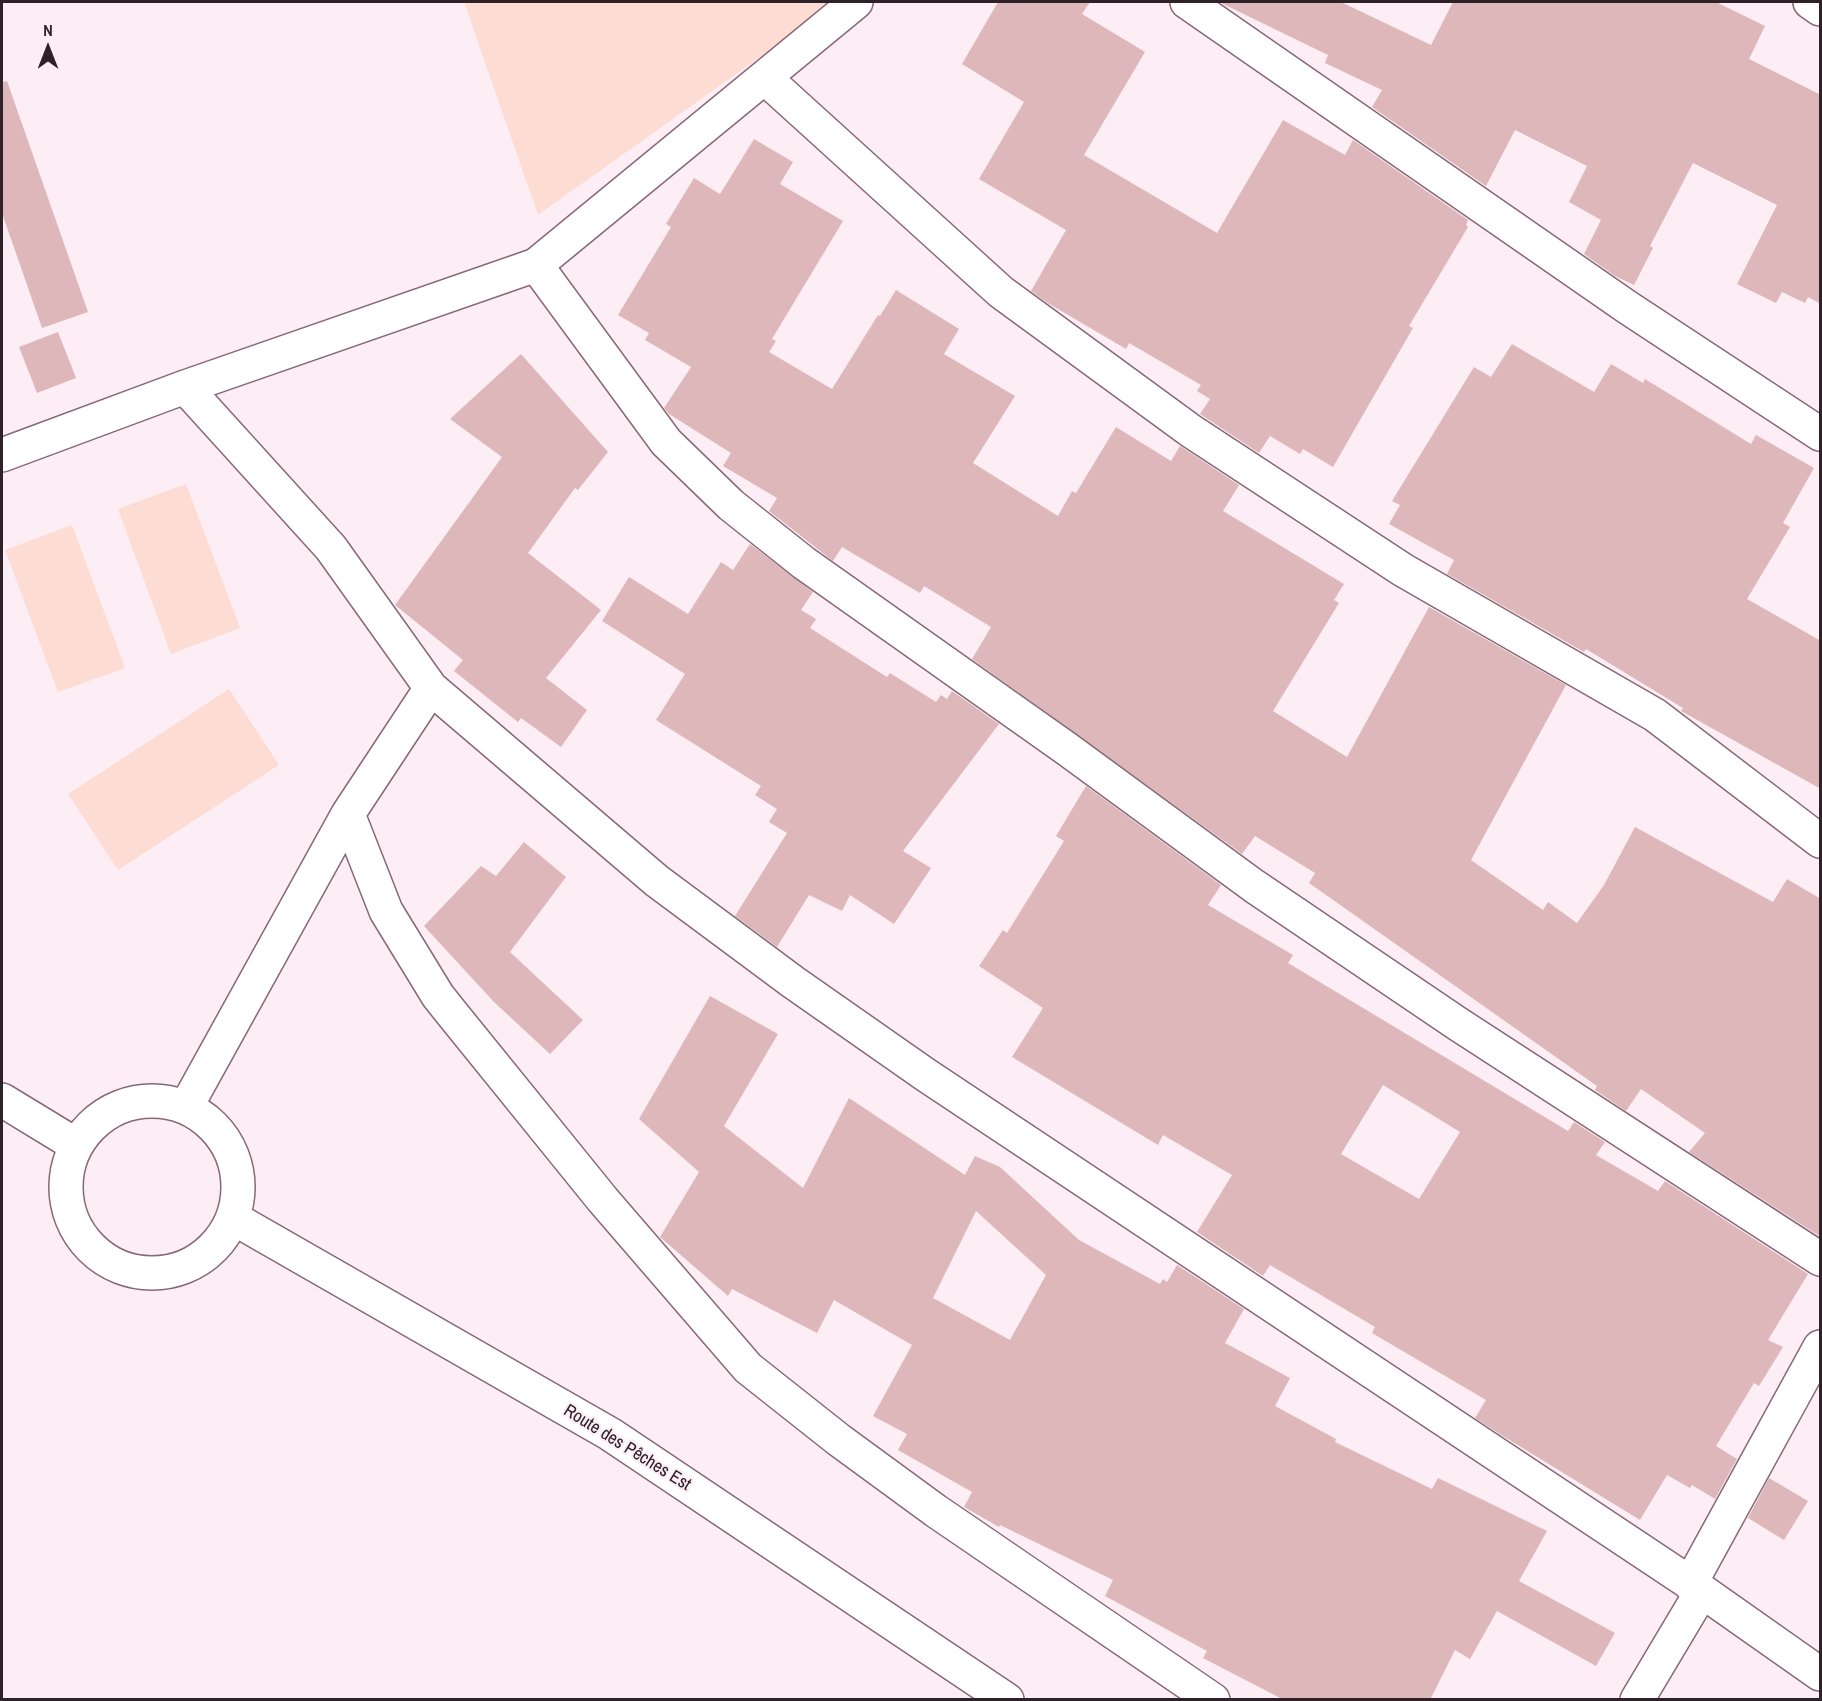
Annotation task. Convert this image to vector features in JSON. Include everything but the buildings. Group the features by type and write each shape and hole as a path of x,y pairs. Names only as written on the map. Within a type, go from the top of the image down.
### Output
{"street":[{"path":"2,455 185,387 536,265 856,2"},
{"path":"1187,2 1627,307 1821,434"},
{"path":"1810,2 1821,9"},
{"path":"765,78 1001,292 1191,431 1403,570 1655,715 1821,841"},
{"path":"536,265 666,442 731,505 804,563 1067,749 1254,886 1467,1031 1821,1259"},
{"path":"185,387 332,548 430,688 657,881 793,982 936,1082 1696,1588 1821,1674"},
{"path":"186,1107 348,814 430,688"},
{"path":"348,814 386,911 438,996 603,1200 748,1368 936,1511 1213,1700"},
{"path":"2,1100 76,1145"},
{"path":"161,1100 186,1107 209,1121 226,1142 237,1165 240,1192 233,1218 219,1243 198,1261 171,1271 143,1273 115,1265 92,1249 75,1226 66,1199 67,1172 76,1145 91,1125 112,1110 136,1102 161,1100"},
{"name":"Route des Pêches Est","path":"233,1218 610,1434 1007,1700"},
{"path":"1637,1700 1821,1347"}],"shaded area":[{"path":"464,2 837,2 538,215"},
{"path":"186,484 240,628 171,654 118,509"},
{"path":"72,525 125,668 58,692 5,550"},
{"path":"229,689 279,765 118,870 68,794"}]}
